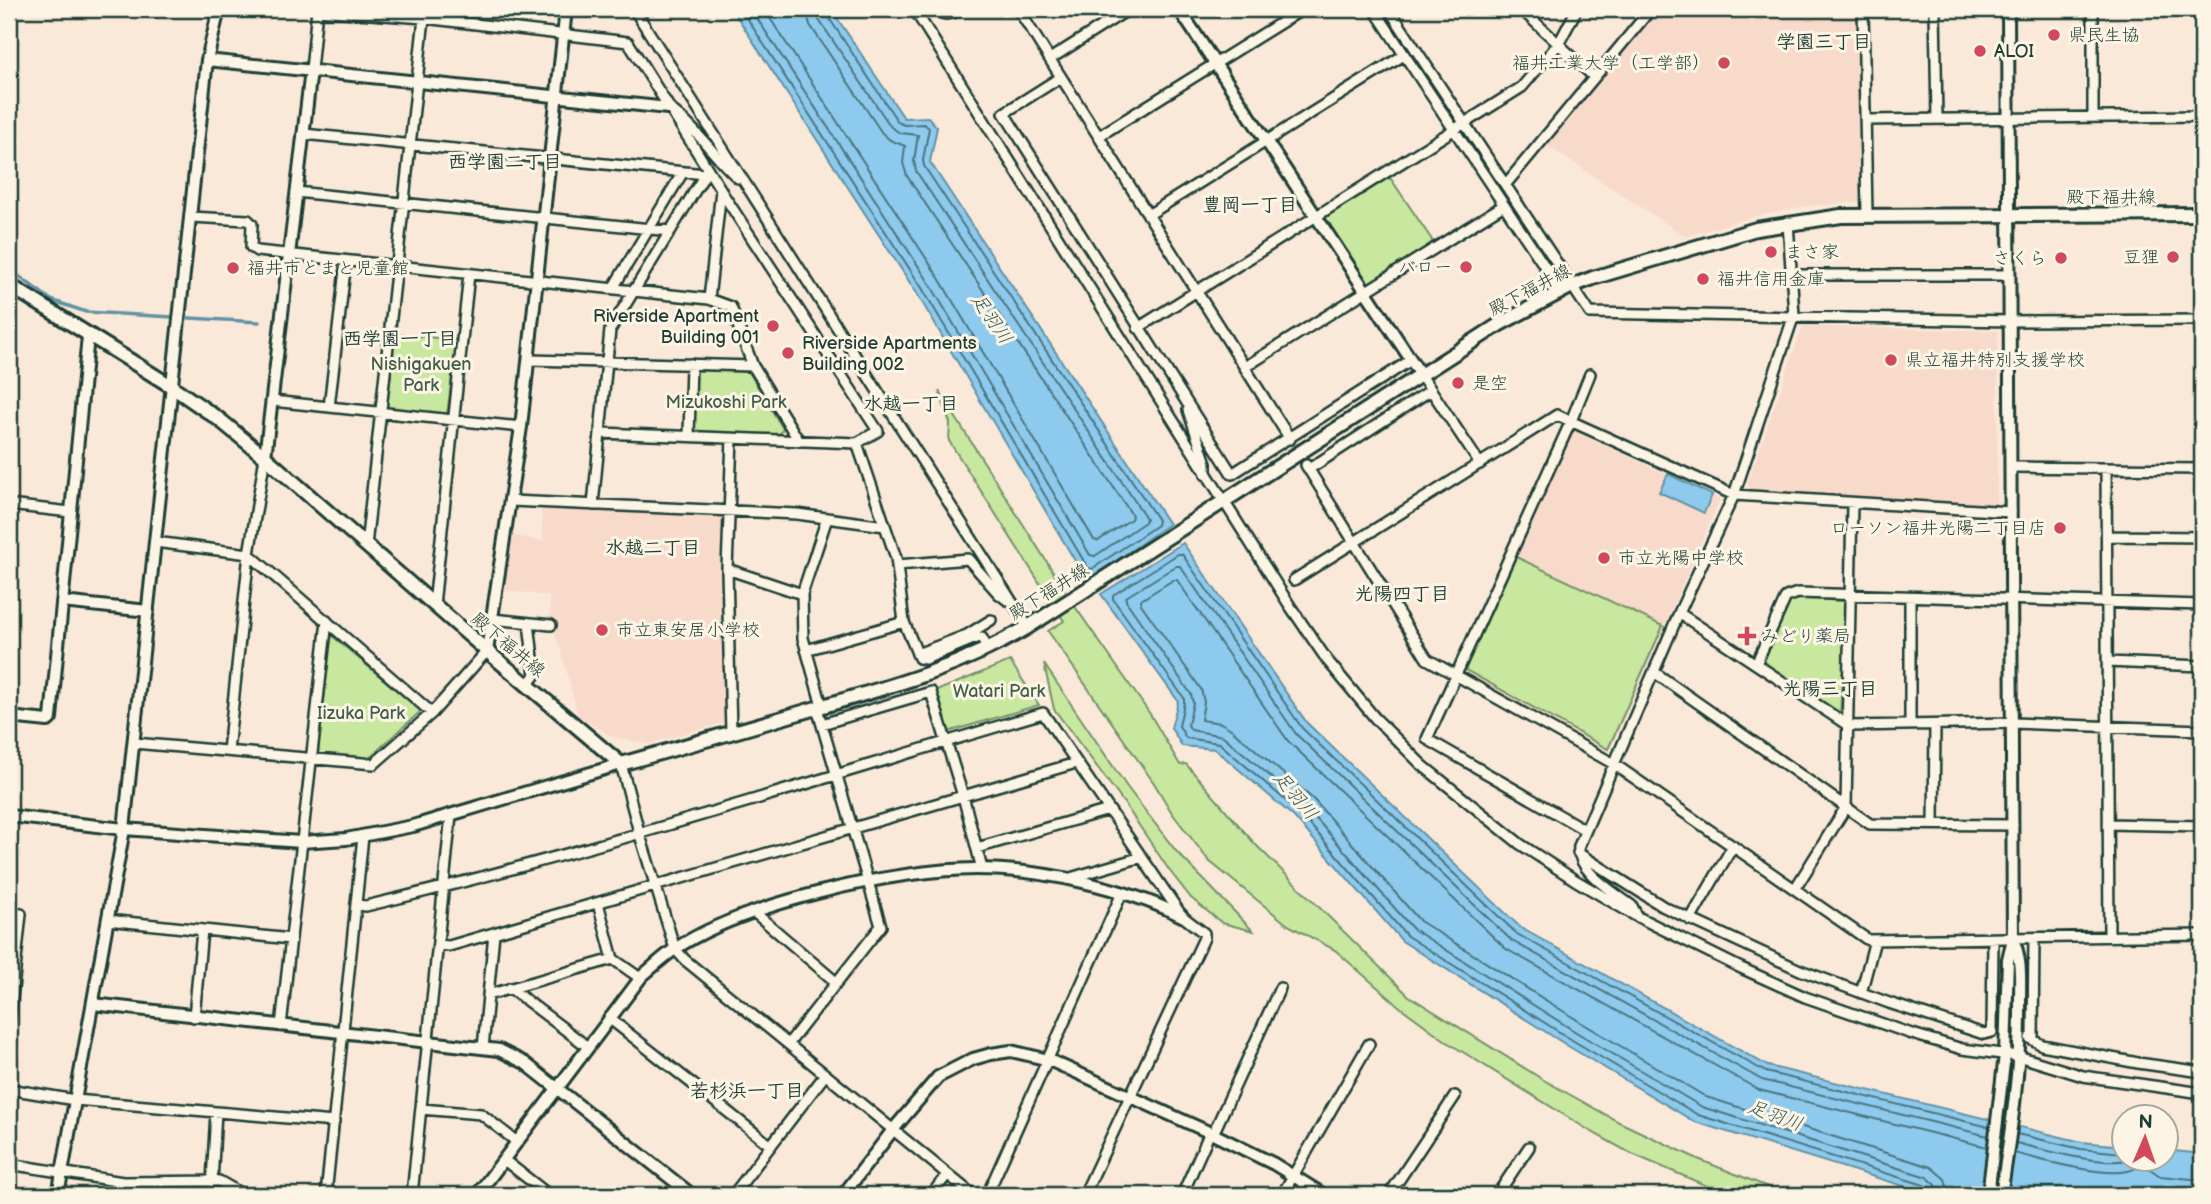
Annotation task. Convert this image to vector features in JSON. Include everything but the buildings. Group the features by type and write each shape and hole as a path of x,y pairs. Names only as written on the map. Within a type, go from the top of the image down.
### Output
{"main road":[{"name":"殿下福井線","path":"9,285 171,386 220,420 486,651 621,764 926,675 988,650 1500,324 1567,288 1637,263 1788,222 1867,215 2202,214"}],"street":[{"path":"58,1195 124,829 207,60 219,9"},
{"path":"228,751 249,554 272,401 317,9 425,13 628,42 706,172 721,190 878,431 857,443 600,433"},
{"path":"134,743 374,764 432,713 486,651 511,501 530,360 566,9"},
{"path":"634,9 1028,627"},
{"path":"914,9 1223,502 1327,660 1375,718 1422,765 1521,844 1575,880 1636,916 1805,997 1854,1016 1962,1049 2018,1059 2083,1076 2202,1093"},
{"path":"935,9 944,15 961,9"},
{"path":"1018,9 1290,439"},
{"path":"1050,59 1129,9"},
{"path":"1179,9 1480,464"},
{"path":"1099,136 1303,9"},
{"path":"1374,9 1504,205 1567,288 1590,313 2011,321 2202,320"},
{"path":"1389,9 1506,184 1567,288"},
{"path":"1521,9 1594,77"},
{"path":"1138,328 1522,87 1559,43 1577,9"},
{"path":"1863,9 1867,215"},
{"path":"1935,9 1937,119"},
{"path":"1987,1195 2005,1057 2008,959 2013,939 2008,9"},
{"path":"2093,9 2093,117"},
{"path":"1506,184 1645,11"},
{"path":"366,547 425,13"},
{"path":"1148,215 1404,55"},
{"path":"207,60 668,107 690,124 728,169 748,186"},
{"path":"1061,77 1004,113 1232,474 1411,360"},
{"path":"1865,120 2202,116"},
{"path":"303,134 683,172 706,172"},
{"path":"613,288 683,172"},
{"path":"593,505 610,330 706,172"},
{"path":"709,299 721,190"},
{"path":"296,192 670,231"},
{"path":"1245,367 1504,205"},
{"path":"190,217 248,220 252,224 251,247 254,250 634,290 709,299 731,307 753,366 799,441"},
{"path":"1636,916 1632,906 1583,866 1578,853 1585,830 1679,613 1734,495 1794,316 1788,222"},
{"path":"329,407 346,261"},
{"path":"435,605 469,274"},
{"path":"1792,275 2010,275"},
{"path":"9,717 47,721 51,718 88,336"},
{"path":"530,360 753,366"},
{"path":"689,436 691,364"},
{"path":"1585,830 1427,739 1590,374"},
{"path":"1431,390 1307,467 1427,659 1614,764 1868,940 2202,935"},
{"path":"272,401 521,427"},
{"path":"1188,405 1190,419 1206,463 1206,475"},
{"path":"1294,580 1557,415 1734,495 2011,512"},
{"path":"731,733 727,569 732,438"},
{"path":"857,443 898,565 904,622 920,659 980,637 988,650"},
{"path":"2011,467 2202,469"},
{"path":"2106,468 2109,936"},
{"path":"511,501 797,514 885,526"},
{"path":"1795,889 1846,807 1852,503"},
{"path":"9,505 70,512"},
{"path":"789,1043 881,926 822,724 803,638 802,594 827,518"},
{"path":"2106,536 2202,537"},
{"path":"155,542 249,554 432,713"},
{"path":"898,565 968,559 999,594 1013,604"},
{"path":"727,569 802,594"},
{"path":"1756,664 1786,597 1798,593 2202,605"},
{"path":"1910,597 1910,725"},
{"path":"62,602 148,611"},
{"path":"1679,613 1849,726 2012,723 2202,730"},
{"path":"492,619 551,625"},
{"path":"917,654 967,635 991,620"},
{"path":"281,1026 327,621"},
{"path":"806,650 904,622"},
{"path":"527,685 535,675 529,623"},
{"path":"2107,662 2202,666"},
{"path":"1654,672 1870,824 2013,825"},
{"path":"822,724 931,692 982,869"},
{"path":"356,905 366,906 444,887 1042,713 1182,916"},
{"path":"1934,824 1935,725"},
{"path":"438,945 450,946 656,887 1076,762"},
{"path":"9,816 124,829 301,842 363,836 451,816 621,764 675,949 892,1131 973,1195"},
{"path":"977,848 1109,810"},
{"path":"412,1195 451,816"},
{"path":"2108,824 2202,826"},
{"path":"326,1195 363,836"},
{"path":"1690,920 1733,846"},
{"path":"1578,853 1664,907 1800,970 1983,1034 1992,1032 1993,939"},
{"path":"1065,879 1142,856"},
{"path":"477,1195 640,978 675,949 718,927 782,904 869,882 950,870 982,869 1037,873 1122,893 1167,908 1203,933 1204,938 1084,1195"},
{"path":"987,1195 1122,893"},
{"path":"598,903 613,959 640,978"},
{"path":"9,912 21,914 9,1026"},
{"path":"754,913 837,982"},
{"path":"107,920 291,939"},
{"path":"194,1017 202,930"},
{"path":"483,1048 494,933"},
{"path":"2034,938 2031,1038 2042,1045 2202,1072"},
{"path":"2001,1195 2018,1059 2020,956 2013,939"},
{"path":"1861,993 1875,940"},
{"path":"488,995 613,959"},
{"path":"510,988 588,1047"},
{"path":"1182,1195 1280,988"},
{"path":"93,1004 483,1048 512,1055 692,1195"},
{"path":"609,1018 771,1146"},
{"path":"1283,1195 1369,1044"},
{"path":"843,1195 938,1077 964,1063 1006,1052 1027,1053 1049,1060 1212,1133 1293,1175 1324,1195"},
{"path":"733,1195 825,1075"},
{"path":"9,1088 75,1100 334,1122"},
{"path":"1389,1195 1455,1096"},
{"path":"421,1109 481,1114 517,1142"},
{"path":"212,1182 216,1112"},
{"path":"1497,1195 1529,1146"},
{"path":"504,1160 549,1195"},
{"path":"9,1164 123,1182 219,1181 239,1194 258,1195"},
{"path":"931,1195 947,1175"},
{"path":"122,1195 123,1182"}],"shaded area":[{"path":"1656,9 1857,9 1860,202 1809,206 1760,215 1687,236 1547,146 1546,141"},
{"path":"1803,326 1998,331 1997,505 1750,490 1747,484"},
{"path":"1571,430 1720,499 1607,752 1462,672"},
{"path":"541,507 720,514 724,519 725,718 722,723 648,744 613,737 578,716 550,620 549,596 503,590 510,535 543,541"}],"green space":[{"path":"1385,178 1391,179 1432,240 1431,246 1373,283 1367,282 1325,219 1326,215"},
{"name":"Nishigakuen Park","path":"395,334 457,340 447,415 387,408"},
{"name":"Mizukoshi Park","path":"695,370 749,372 783,429 778,436 693,432"},
{"path":"939,391 1076,608 1150,714 1180,765 1186,764 1255,844 1409,996 1542,1079 1619,1122 1698,1159 1788,1195 1728,1195 1630,1153 1590,1131 1450,1044 1400,1007 1335,950 1288,925 1209,861 1172,813 1048,631 1064,621 949,441 950,423"},
{"path":"1516,557 1663,626 1608,749 1464,669"},
{"path":"1797,598 1844,601 1847,606 1840,713 1765,665 1764,659 1790,602"},
{"name":"Iizuka Park","path":"331,635 421,711 369,758 318,754"},
{"name":"Watari Park","path":"1010,661 1039,705 948,732 936,691"},
{"path":"1044,664 1127,787 1176,851 1253,931 1222,923 1191,898 1169,870 1124,803 1054,709"}],"water":[{"name":"足羽川","path":"732,9 831,9 904,118 928,117 937,127 930,162 1169,524 1087,581 916,292"},
{"path":"1668,474 1712,495 1704,513 1659,492"},
{"name":"足羽川","path":"1183,543 1307,723 1521,928 1768,1066 2082,1142 2110,1145 2110,1172 2180,1172 2180,1152 2202,1154 2202,1195 1933,1195 1695,1122 1402,941 1294,817 1215,749 1182,746 1171,728 1178,701 1101,594"}],"waterway":[{"path":"9,269 51,300 86,312 259,322"}],"tunnel":[{"path":"1290,439 1306,465"}],"place":[{"name":"県民生協","path":"2054,35"},
{"name":"ALOI","path":"1980,51"},
{"name":"福井工業大学（工学部）","path":"1724,63"},
{"name":"まさ家","path":"1771,252"},
{"name":"豆狸","path":"2173,257"},
{"name":"さくら","path":"2061,258"},
{"name":"バロー","path":"1466,267"},
{"name":"福井市とまと児童館","path":"233,268"},
{"name":"福井信用金庫","path":"1703,279"},
{"name":"Riverside Apartment Building 001","path":"773,326"},
{"name":"Riverside Apartments Building 002","path":"788,353"},
{"name":"県立福井特別支援学校","path":"1891,360"},
{"name":"是空","path":"1458,383"},
{"name":"ローソン福井光陽二丁目店","path":"2060,528"},
{"name":"市立光陽中学校","path":"1604,558"},
{"name":"市立東安居小学校","path":"602,630"},
{"name":"みどり薬局","path":"1747,636"}],"district":[{"name":"学園三丁目","path":"1824,42"},
{"name":"西学園二丁目","path":"505,162"},
{"name":"豊岡一丁目","path":"1250,205"},
{"name":"西学園一丁目","path":"400,339"},
{"name":"水越一丁目","path":"911,404"},
{"name":"水越二丁目","path":"653,548"},
{"name":"光陽四丁目","path":"1402,594"},
{"name":"光陽三丁目","path":"1830,689"},
{"name":"若杉浜一丁目","path":"747,1091"}]}
